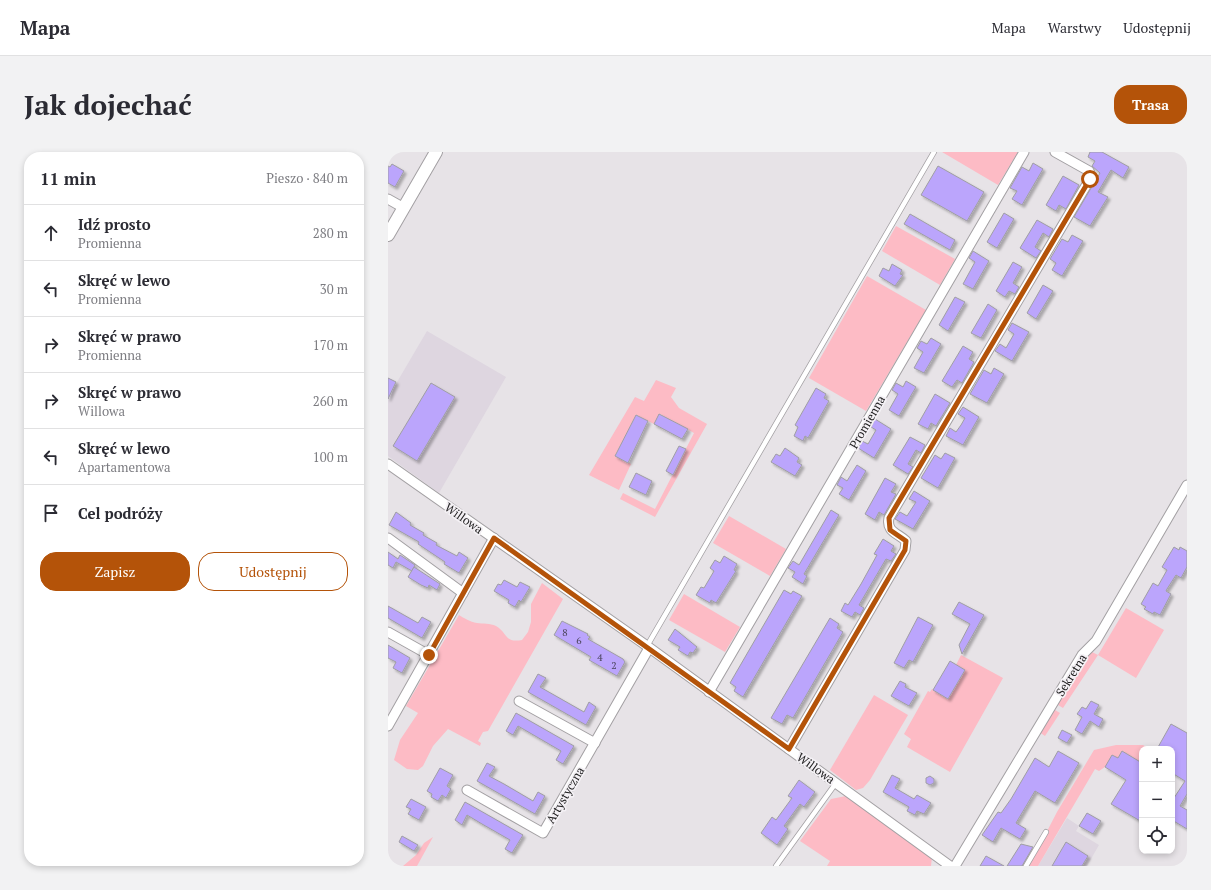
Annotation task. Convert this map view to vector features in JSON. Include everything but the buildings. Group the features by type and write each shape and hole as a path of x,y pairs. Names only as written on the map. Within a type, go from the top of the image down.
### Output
{"street":[{"path":"388,235 436,152"},
{"name":"Promienna","path":"709,692 1024,152"},
{"path":"789,749 905,550 906,541 890,530 889,518 1090,179 1088,171 1055,152"},
{"path":"388,199 404,208"},
{"name":"Willowa","path":"388,464 648,647 836,783 938,863 950,866"},
{"name":"Sekretna","path":"955,866 1082,655 1096,640 1187,485"},
{"path":"388,538 463,593"},
{"path":"388,726 494,538"},
{"path":"388,632 429,655"},
{"name":"Artystyczna","path":"467,790 543,833 648,647"},
{"path":"519,701 595,743"}],"lane":[{"path":"648,647 934,152"},
{"path":"776,866 836,783"},
{"path":"1026,866 1046,832"}],"shaded area":[{"path":"942,152 1018,152 998,185"},
{"path":"896,226 955,259 940,285 882,251"},
{"path":"867,276 926,310 866,411 809,378"},
{"path":"427,331 506,377 439,493 388,456 388,394 390,394"},
{"path":"656,380 676,388 671,397 679,408 707,424 655,517 620,499 623,493 655,509 694,433 660,414 654,424 636,415 615,456 631,464 619,490 589,475 635,397 644,401"},
{"path":"729,516 786,549 770,576 713,543"},
{"path":"542,583 563,599 488,731 483,732 478,741 481,743 480,746 448,729 433,746 423,766 418,770 407,769 394,760 400,740 418,713 406,706 459,615 467,620 496,626 509,639 516,641 522,640 528,632 531,622 531,604"},
{"path":"684,594 740,627 725,652 669,620"},
{"path":"1126,608 1164,630 1136,678 1098,655"},
{"path":"1090,651 1098,655 1063,708 1058,705 1059,698"},
{"path":"961,655 1003,678 950,772 907,747 911,739 904,734 928,691 930,692 932,689 948,699 965,670 956,665"},
{"path":"874,695 908,715 870,780 863,788 856,790 830,770"},
{"path":"1055,710 1060,713 1045,736 1039,732 1051,713"},
{"path":"1116,745 1145,746 1139,746 1139,761 1122,751 1118,758 1112,755 1105,767 1099,771 1095,769 1038,866 1029,866 1057,812 1094,750"},
{"path":"846,796 932,857 931,866 827,866 830,861 800,841 831,799"},
{"path":"1067,818 1079,826 1076,831 1099,845 1087,866 1038,866"},
{"path":"433,837 417,866 403,866 416,855 424,843"}],"route":[{"path":"429,655 494,538 789,749 905,550 906,541 890,530 888,526 889,518 1090,179"}]}
